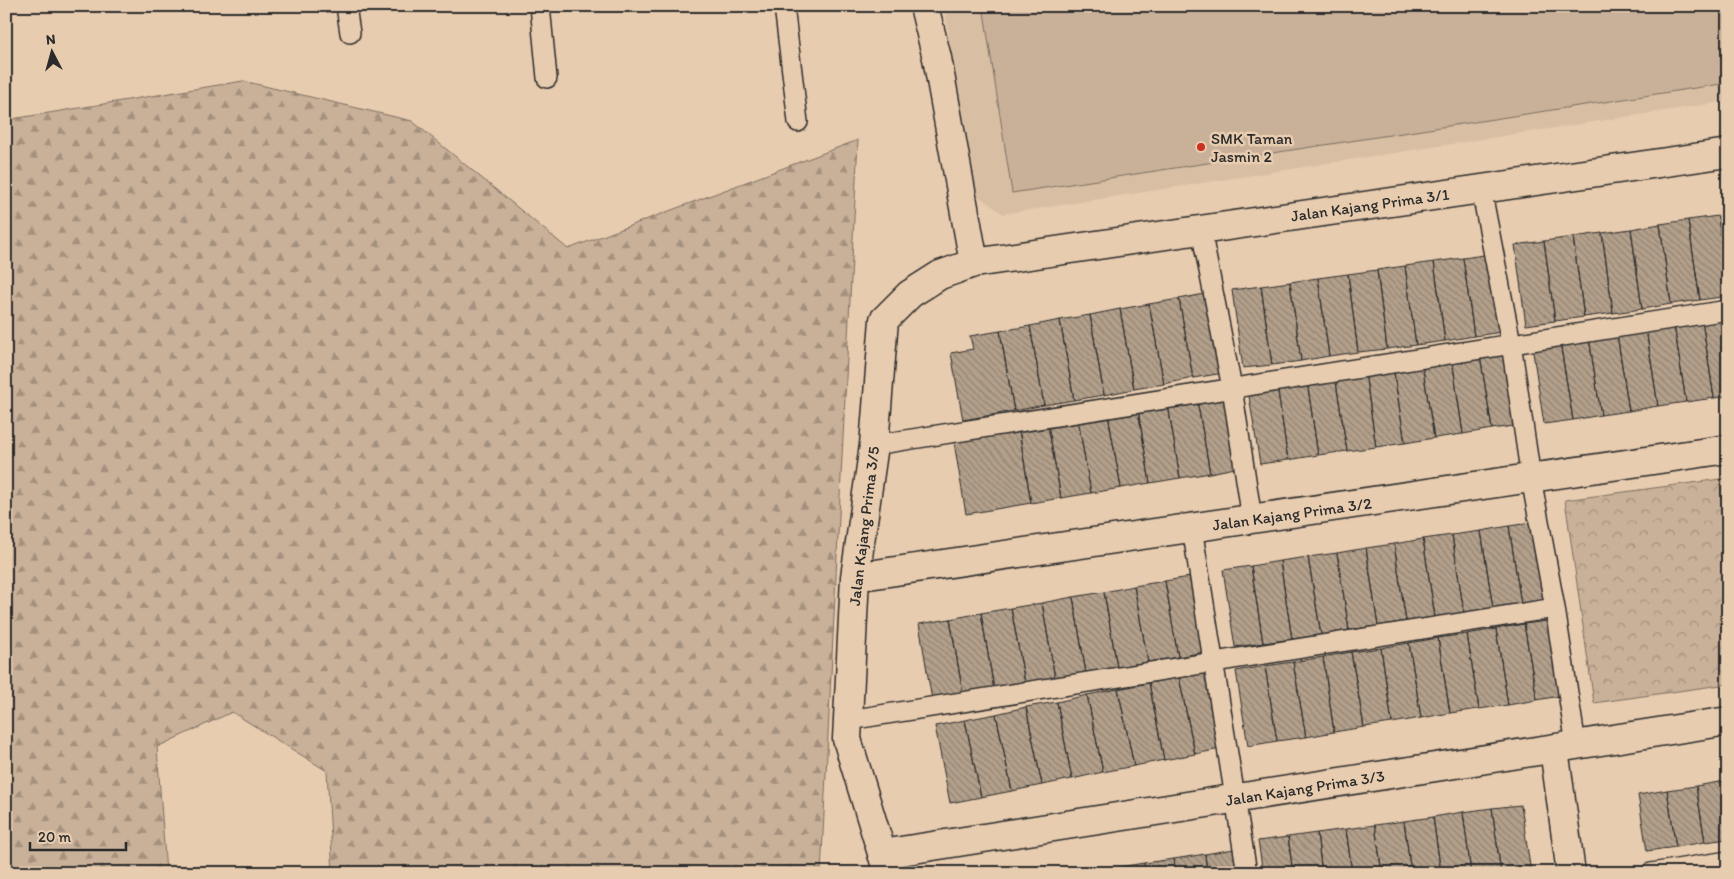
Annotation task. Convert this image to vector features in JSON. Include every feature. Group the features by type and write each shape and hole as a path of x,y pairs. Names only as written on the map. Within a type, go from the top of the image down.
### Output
{"street":[{"path":"924,6 937,58 974,263"},
{"name":"Jalan Kajang Prima 3/1","path":"1012,257 1728,153"},
{"name":"Jalan Kajang Prima 3/5","path":"884,863 847,738 855,577 874,445 884,320 910,294 940,275 974,263 1012,257"},
{"name":"Jalan Kajang Prima 3/2","path":"855,577 1728,450"},
{"name":"Jalan Kajang Prima 3/3","path":"884,863 1236,798 1728,721"},
{"path":"1565,747 1571,873"}],"lane":[{"path":"346,6 350,33"},
{"path":"540,6 547,78"},
{"path":"784,6 798,122"},
{"path":"1481,188 1511,343 1531,478 1555,608 1565,747"},
{"path":"1200,230 1232,388 1252,519"},
{"path":"874,445 1728,310"},
{"path":"1192,528 1247,873"},
{"path":"849,720 1555,608"},
{"path":"1650,873 1728,861"}],"shaded area":[{"name":"SMK Taman Jasmin 2","path":"944,6 1728,6 1728,101 1003,214 973,192"}],"green space":[{"name":"SMK Taman Jasmin 2","path":"983,6 1728,6 1728,83 1012,193"},
{"path":"243,81 412,121 568,249 858,140 821,873 333,873 327,771 232,712 157,747 166,873 6,873 6,120"},
{"path":"1728,478 1728,684 1594,703 1565,500"}],"building":[{"path":"1728,215 1728,290 1718,216"},
{"path":"1718,216 1728,296 1700,300 1688,220"},
{"path":"1688,220 1700,300 1671,304 1660,224"},
{"path":"1660,224 1671,304 1642,309 1631,229"},
{"path":"1631,229 1642,309 1613,313 1602,233"},
{"path":"1602,233 1613,313 1584,317 1573,237"},
{"path":"1573,237 1584,317 1555,321 1544,241"},
{"path":"1544,241 1555,321 1526,325 1515,245"},
{"path":"1491,254 1502,332 1474,336 1463,258"},
{"path":"1463,258 1474,336 1445,341 1434,262"},
{"path":"1434,262 1445,341 1416,345 1405,266"},
{"path":"1405,266 1416,345 1387,349 1377,270"},
{"path":"1377,270 1387,349 1358,352 1348,274"},
{"path":"1348,274 1358,352 1329,356 1318,278"},
{"path":"1318,278 1329,356 1301,361 1290,282"},
{"path":"1290,282 1301,361 1272,365 1261,286"},
{"path":"1261,286 1272,365 1243,368 1232,290"},
{"path":"1209,293 1224,373 1193,378 1179,299"},
{"path":"1179,299 1193,378 1164,384 1149,304"},
{"path":"1149,304 1164,384 1134,389 1120,309"},
{"path":"1120,309 1134,389 1104,395 1090,315"},
{"path":"1090,315 1104,395 1074,400 1060,320"},
{"path":"1728,317 1728,396 1714,398 1702,320"},
{"path":"1060,320 1074,400 1044,405 1030,326"},
{"path":"1702,320 1714,398 1686,402 1674,325"},
{"path":"1674,325 1686,402 1658,406 1646,329"},
{"path":"1030,326 1044,405 1014,411 1000,331"},
{"path":"1646,329 1658,406 1629,411 1617,334"},
{"path":"1000,331 1014,411 963,420 951,353 973,349 970,336"},
{"path":"1617,334 1629,411 1601,415 1589,338"},
{"path":"1589,338 1601,415 1573,420 1560,342"},
{"path":"1560,342 1573,420 1544,424 1532,346"},
{"path":"1510,350 1521,425 1492,429 1480,355"},
{"path":"1480,355 1492,429 1463,434 1452,359"},
{"path":"1452,359 1463,434 1434,438 1422,363"},
{"path":"1422,363 1434,438 1405,443 1393,367"},
{"path":"1393,367 1405,443 1376,447 1365,372"},
{"path":"1365,372 1376,447 1347,451 1335,376"},
{"path":"1335,376 1347,451 1318,455 1307,381"},
{"path":"1307,381 1318,455 1288,460 1277,385"},
{"path":"1277,385 1288,460 1260,464 1248,390"},
{"path":"1227,395 1240,467 1210,473 1197,400"},
{"path":"1197,400 1210,473 1180,478 1168,405"},
{"path":"1168,405 1180,478 1150,483 1138,410"},
{"path":"1138,410 1150,483 1121,488 1108,415"},
{"path":"1108,415 1121,488 1091,493 1078,420"},
{"path":"1078,420 1091,493 1061,498 1048,425"},
{"path":"1048,425 1061,498 1031,503 1019,430"},
{"path":"1019,430 1031,503 966,514 954,442"},
{"path":"1538,522 1550,599 1521,604 1509,526"},
{"path":"1509,526 1521,604 1493,608 1481,531"},
{"path":"1481,531 1493,608 1464,613 1452,535"},
{"path":"1452,535 1464,613 1435,617 1423,539"},
{"path":"1423,539 1435,617 1406,621 1394,544"},
{"path":"1394,544 1406,621 1378,626 1366,548"},
{"path":"1366,548 1378,626 1349,630 1337,553"},
{"path":"1337,553 1349,630 1321,635 1308,557"},
{"path":"1308,557 1321,635 1292,639 1280,561"},
{"path":"1280,561 1292,639 1263,643 1251,566"},
{"path":"1251,566 1263,643 1235,647 1223,570"},
{"path":"1196,576 1209,651 1178,657 1165,581"},
{"path":"1165,581 1178,657 1148,662 1134,586"},
{"path":"1134,586 1148,662 1117,667 1104,592"},
{"path":"1104,592 1117,667 1086,673 1073,597"},
{"path":"1073,597 1086,673 1055,678 1042,603"},
{"path":"1042,603 1055,678 1025,683 1011,608"},
{"path":"1011,608 1025,683 994,689 981,613"},
{"path":"981,613 994,689 963,694 950,619"},
{"path":"950,619 963,694 932,700 919,624"},
{"path":"1554,620 1565,695 1537,700 1524,624"},
{"path":"1524,624 1537,700 1508,705 1496,629"},
{"path":"1496,629 1508,705 1479,709 1467,634"},
{"path":"1467,634 1479,709 1450,713 1438,638"},
{"path":"1438,638 1450,713 1421,718 1409,643"},
{"path":"1409,643 1421,718 1392,723 1381,648"},
{"path":"1381,648 1392,723 1364,727 1351,652"},
{"path":"1351,652 1364,727 1334,732 1323,657"},
{"path":"1323,657 1334,732 1306,737 1293,662"},
{"path":"1293,662 1306,737 1277,741 1265,666"},
{"path":"1265,666 1277,741 1248,746 1236,671"},
{"path":"1210,670 1225,748 1195,754 1179,677"},
{"path":"1179,677 1195,754 1164,760 1149,683"},
{"path":"1149,683 1164,760 1134,766 1118,689"},
{"path":"1118,689 1134,766 1103,772 1087,695"},
{"path":"1087,695 1103,772 1072,779 1057,702"},
{"path":"1057,702 1072,779 1042,785 1026,707"},
{"path":"1026,707 1042,785 1012,791 996,714"},
{"path":"996,714 1012,791 981,797 965,720"},
{"path":"965,720 981,797 950,803 935,726"},
{"path":"1725,781 1728,781 1728,798"},
{"path":"1725,781 1728,798 1728,839 1705,842 1696,786"},
{"path":"1696,786 1705,842 1676,847 1667,790"},
{"path":"1667,790 1676,847 1647,851 1638,795"},
{"path":"1521,805 1531,873 1501,873 1492,808"},
{"path":"1492,808 1501,873 1471,873 1463,812"},
{"path":"1463,812 1471,873 1441,873 1433,817"},
{"path":"1433,817 1441,873 1411,873 1404,821"},
{"path":"1404,821 1411,873 1382,873 1375,825"},
{"path":"1375,825 1382,873 1352,873 1346,829"},
{"path":"1346,829 1352,873 1322,873 1317,833"},
{"path":"1317,833 1322,873 1293,873 1288,837"},
{"path":"1288,837 1293,873 1263,873 1258,841"},
{"path":"1234,849 1238,873 1207,873 1205,854"},
{"path":"1205,854 1207,873 1176,873 1174,859"},
{"path":"1174,859 1176,873 1146,873 1144,863"},
{"path":"1144,863 1146,873 1115,873 1114,868"},
{"path":"1114,868 1115,873 1084,873"}],"place":[{"name":"SMK Taman Jasmin 2","path":"1201,147"}]}
